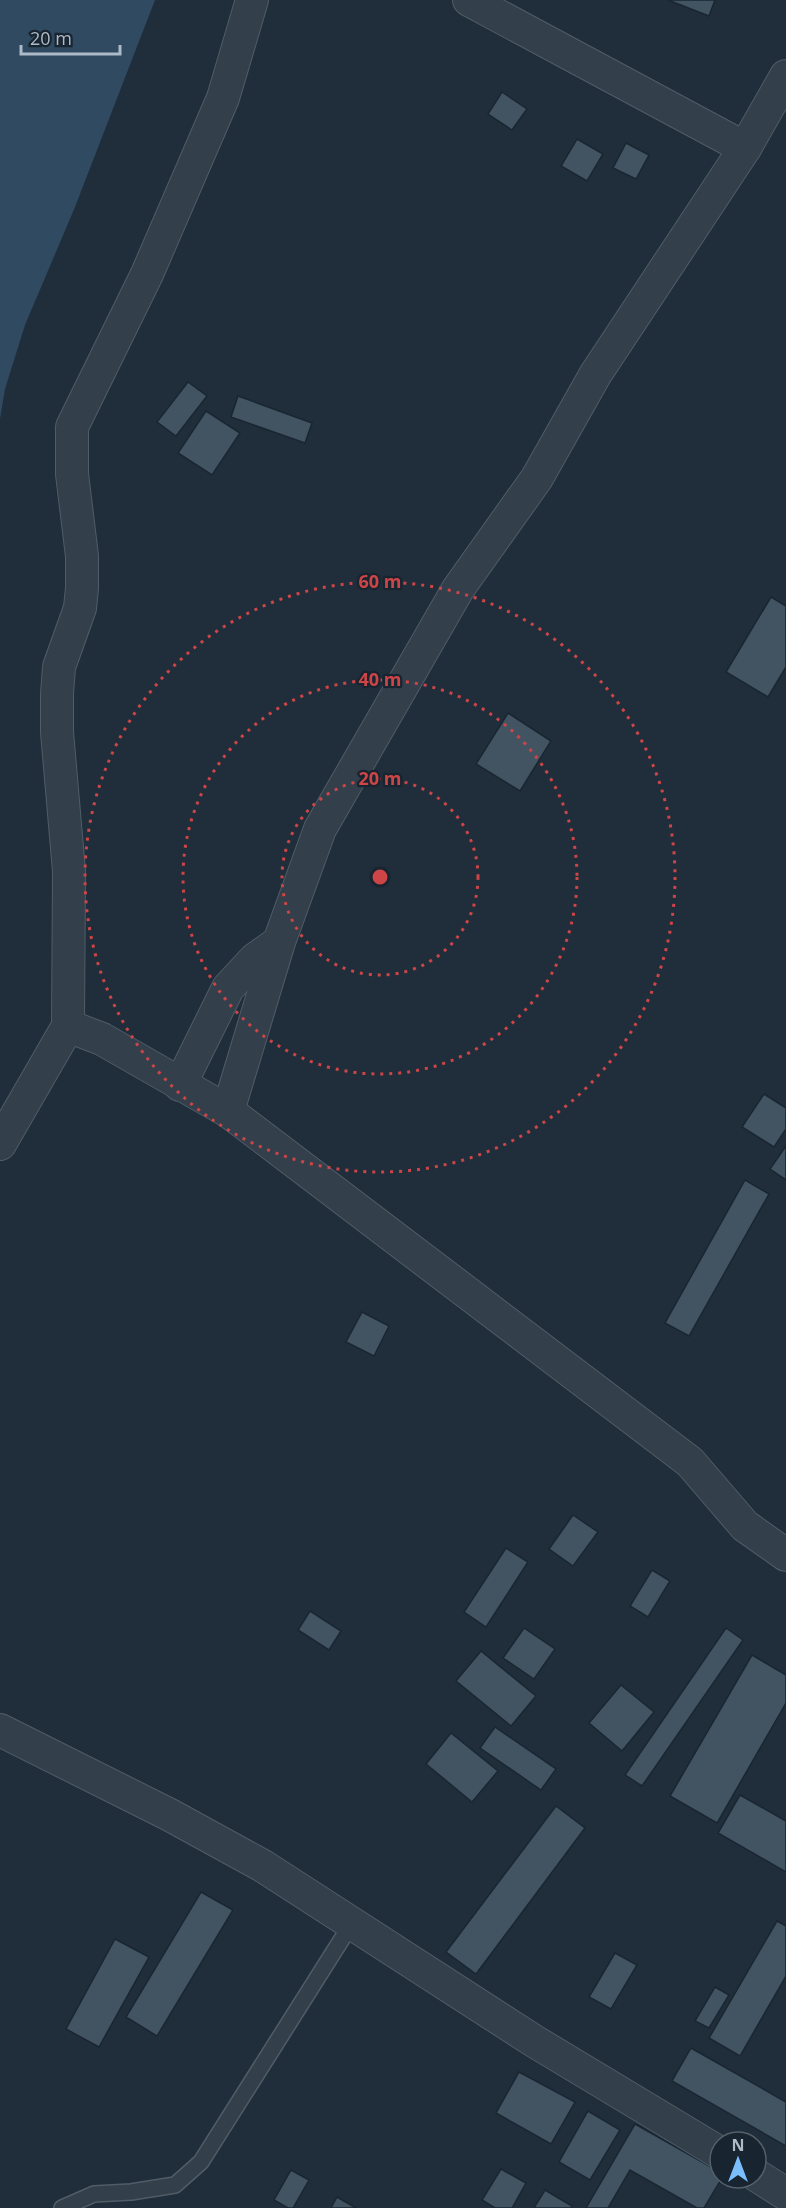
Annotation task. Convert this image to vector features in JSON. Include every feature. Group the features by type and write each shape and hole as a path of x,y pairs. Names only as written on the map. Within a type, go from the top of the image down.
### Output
{"street":[{"path":"0,1144 68,1026 69,871 67,817 57,732 57,694 59,667 80,608 82,588 82,556 72,474 72,427 147,274 223,98 252,0"},
{"path":"470,0 745,148"},
{"path":"228,1111 279,942 320,829 458,590 537,478 595,375 745,148 786,76"},
{"path":"180,1085 228,988 255,959 279,942"},
{"path":"68,1026 102,1039 228,1111 690,1462 745,1526 786,1556"},
{"path":"0,1730 170,1815 263,1866 534,2041 708,2146"},
{"path":"768,2183 786,2194"}],"lane":[{"path":"62,2208 94,2194 131,2192 175,2185 201,2162 352,1923"}],"water":[{"path":"0,0 155,0 75,207 25,325 5,389 0,419"}],"building":[{"path":"668,0 715,0 709,16"},
{"path":"502,92 527,109 512,130 488,114"},
{"path":"577,139 603,154 587,181 561,166"},
{"path":"626,143 649,155 636,179 613,168"},
{"path":"188,382 207,396 176,436 157,422"},
{"path":"238,396 312,423 305,443 231,417"},
{"path":"206,411 240,433 212,475 178,453"},
{"path":"771,597 786,606 786,667 768,697 726,672"},
{"path":"508,713 551,741 520,791 476,764"},
{"path":"764,1094 786,1108 786,1129 774,1147 742,1127"},
{"path":"786,1146 786,1180 770,1169"},
{"path":"745,1180 769,1194 689,1336 665,1323"},
{"path":"362,1312 389,1326 374,1356 346,1342"},
{"path":"573,1515 598,1532 573,1566 549,1549"},
{"path":"506,1548 528,1562 486,1627 464,1612"},
{"path":"652,1570 670,1581 648,1617 630,1606"},
{"path":"310,1611 341,1631 329,1650 298,1630"},
{"path":"524,1628 555,1649 534,1679 503,1658"},
{"path":"726,1628 743,1640 642,1786 625,1775"},
{"path":"481,1651 536,1696 511,1726 456,1681"},
{"path":"752,1655 786,1675 786,1703 717,1823 670,1796"},
{"path":"621,1685 654,1712 622,1751 589,1723"},
{"path":"495,1727 556,1769 541,1790 480,1748"},
{"path":"451,1733 498,1771 472,1802 426,1764"},
{"path":"740,1795 786,1821 786,1872 718,1833"},
{"path":"556,1806 585,1828 476,1974 446,1952"},
{"path":"201,1892 233,1910 157,2036 126,2017"},
{"path":"777,1921 786,1926 786,1976 740,2056 709,2038"},
{"path":"115,1939 149,1957 99,2047 66,2029"},
{"path":"615,1953 637,1965 611,2009 589,1997"},
{"path":"715,1987 729,1995 709,2028 695,2021"},
{"path":"691,2048 786,2102 786,2146 768,2136 768,2130 758,2130 672,2081"},
{"path":"519,2072 575,2102 551,2144 496,2113"},
{"path":"588,2111 620,2130 590,2180 559,2162"},
{"path":"635,2124 708,2165 708,2190 715,2190 704,2208 697,2208 630,2170 608,2208 586,2208"},
{"path":"501,2169 526,2183 512,2208 495,2208 482,2200"},
{"path":"291,2170 309,2180 293,2208 288,2208 274,2200"},
{"path":"545,2190 572,2206 571,2208 534,2208"},
{"path":"337,2197 356,2208 331,2208"}]}
